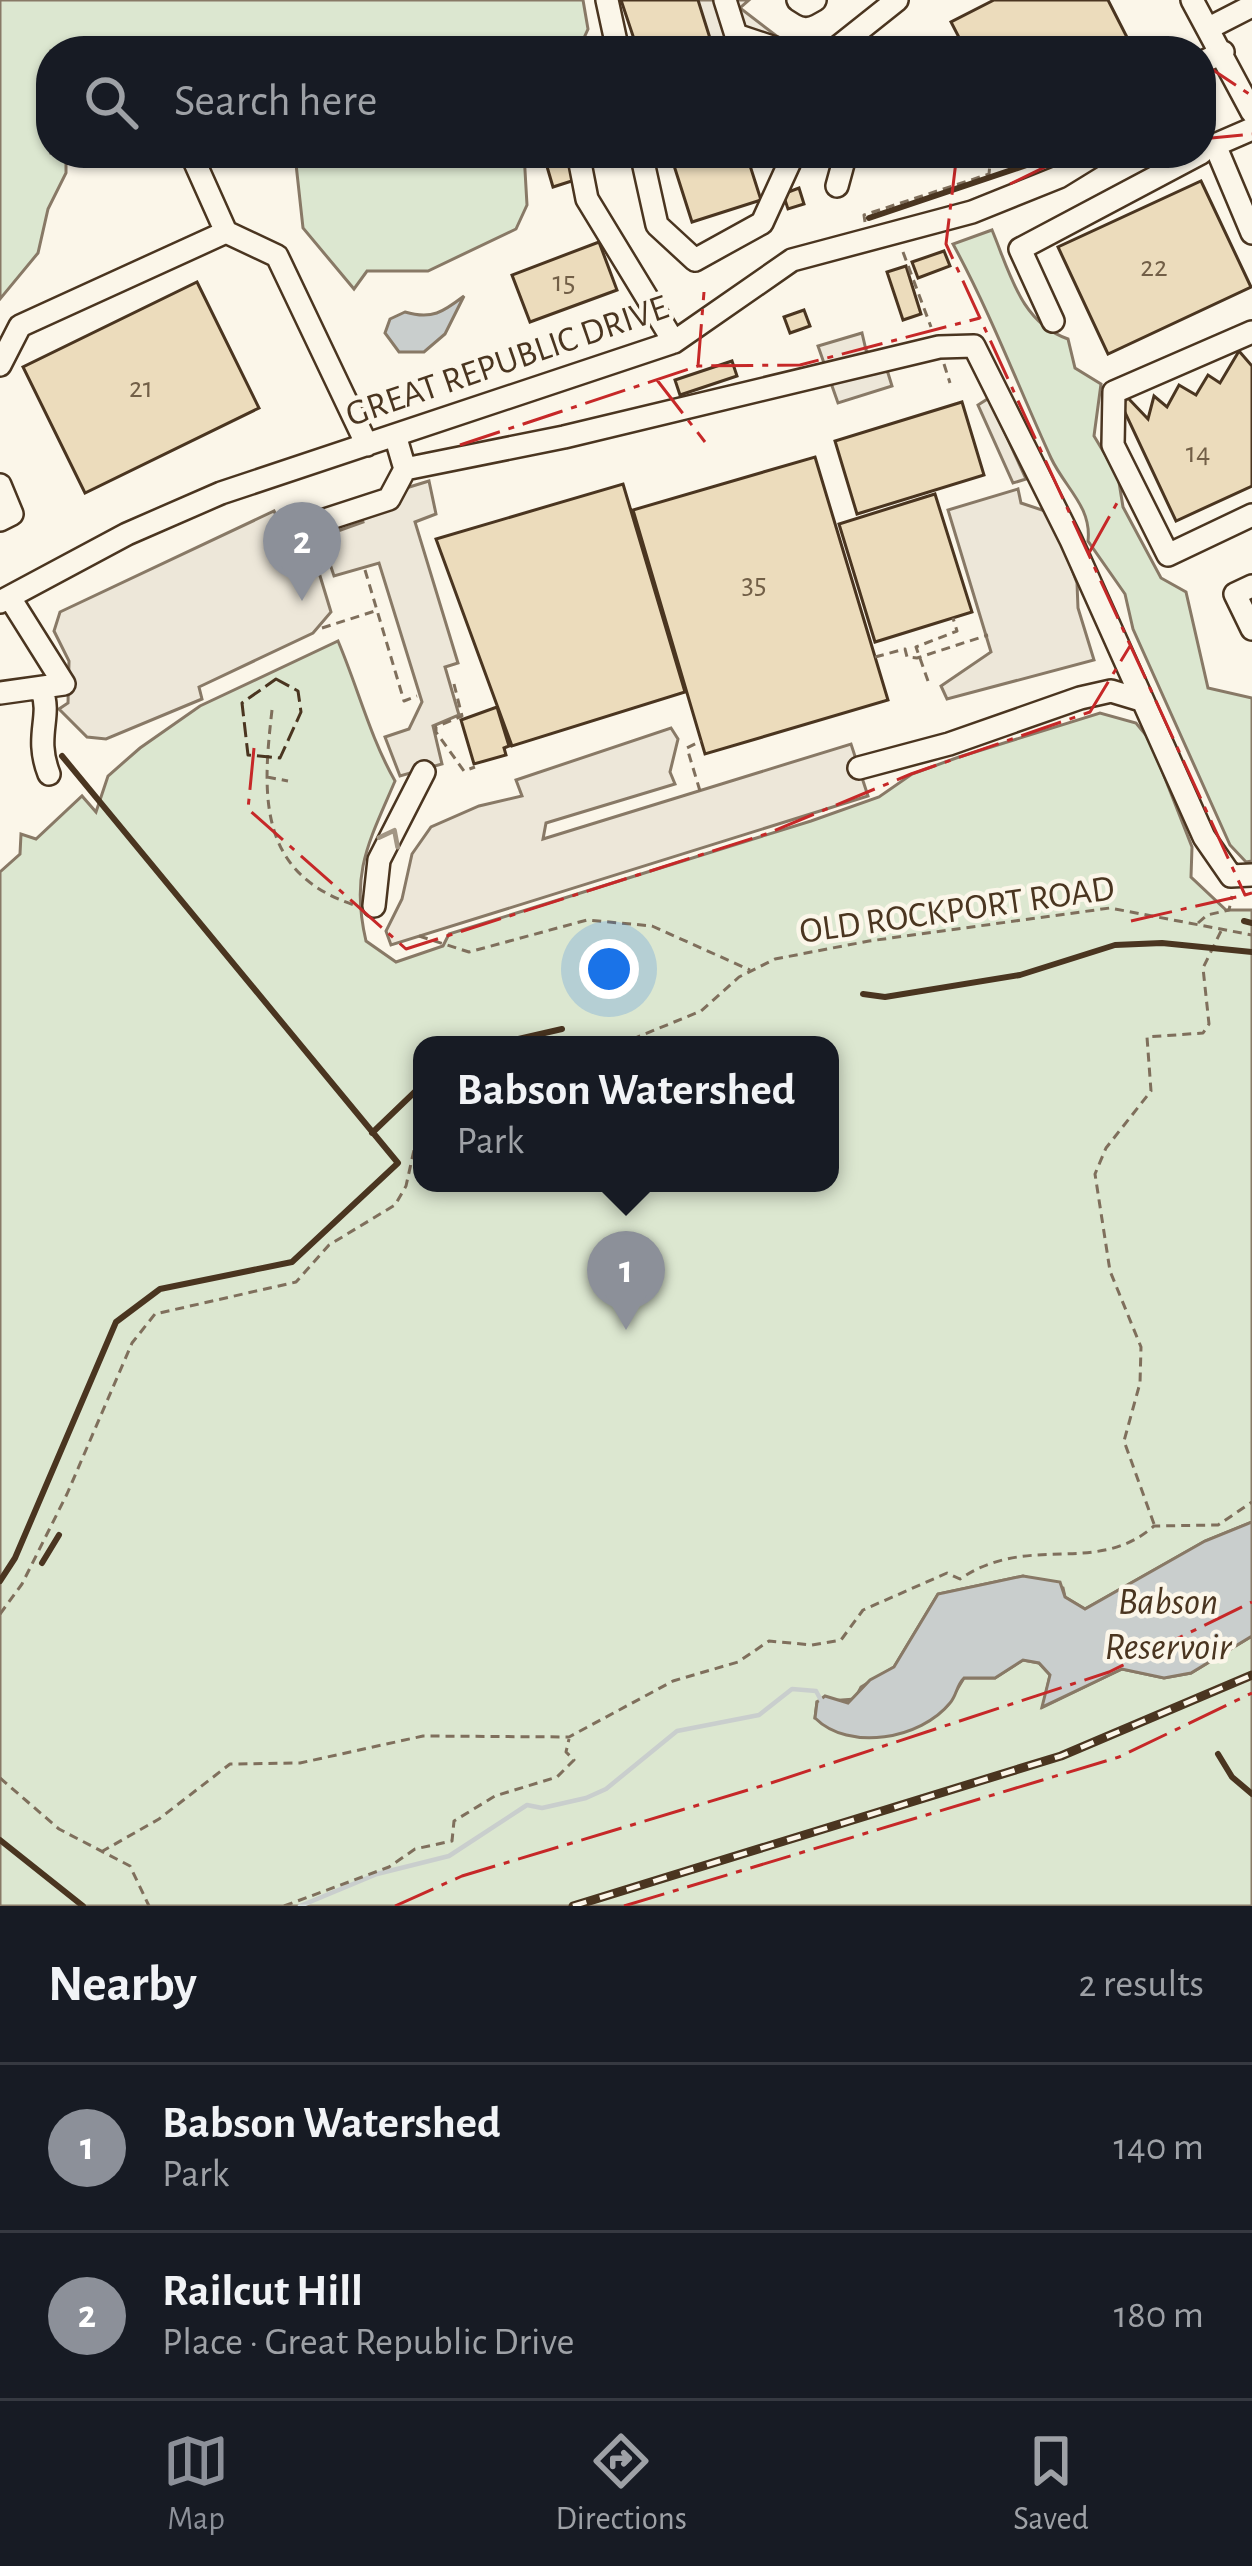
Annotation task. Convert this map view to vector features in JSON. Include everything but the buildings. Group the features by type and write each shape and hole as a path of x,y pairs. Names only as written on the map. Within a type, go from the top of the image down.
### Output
{"street":[{"path":"607,0 615,36"},
{"path":"725,0 739,36"},
{"path":"798,0 806,5 815,0"},
{"path":"852,36 896,0"},
{"path":"1192,0 1214,36"},
{"path":"1209,28 1252,6"},
{"path":"1216,40 1250,103"},
{"path":"1216,56 1223,52"},
{"path":"1216,145 1252,129"},
{"path":"197,168 226,232 277,256 367,445"},
{"path":"581,168 587,200 674,342"},
{"path":"644,168 657,225 695,260 762,223 787,168"},
{"path":"837,186 842,168"},
{"name":"GREAT REPUBLIC DRIVE","path":"5,600 183,510 674,342 792,260 972,212 1072,168"},
{"path":"1052,321 1020,249 1172,168"},
{"path":"1216,168 1252,233"},
{"path":"0,364 20,326 226,232"},
{"path":"1252,332 1114,392 1113,445 1168,555 1252,515"},
{"path":"404,469 564,437 939,347 974,346 996,383 1204,837 1242,875"},
{"path":"291,531 389,499 404,469 395,435"},
{"path":"0,485 12,514 0,520"},
{"path":"1252,586 1235,594 1252,629"},
{"path":"0,693 42,691 64,684 5,600"},
{"path":"42,691 46,701 38,747 49,775"},
{"path":"859,768 949,744 1080,698 1111,691 1141,700"},
{"path":"374,906 379,860 424,772"}],"path":[{"path":"867,238 864,214 989,174 990,168"},
{"path":"889,253 904,251 950,383"},
{"path":"365,570 404,701 417,696"},
{"path":"322,628 377,611"},
{"path":"928,681 916,647 957,631 953,618"},
{"path":"875,657 905,649 907,657 917,658 988,634"},
{"path":"454,684 462,716 436,727 436,732 464,771 475,767"},
{"path":"272,710 267,777 274,840 282,854 321,890 355,905 374,906"},
{"path":"700,791 687,748 701,740"},
{"path":"267,777 288,781"},
{"path":"1197,925 1207,915 1229,910 1242,875"},
{"name":"OLD ROCKPORT ROAD","path":"640,1036 701,1011 751,971 775,959 868,941 1110,908 1252,935"},
{"path":"419,936 470,952 587,920 652,926 751,971"},
{"path":"1154,1526 1124,1441 1140,1383 1141,1347 1111,1271 1095,1174 1106,1148 1151,1091 1147,1036 1186,1038 1203,1034 1209,1024 1204,968 1222,929"},
{"path":"0,1614 22,1584 67,1494 132,1343 155,1314 296,1282 329,1245 394,1205 406,1186 413,1154"},
{"path":"101,1852 159,1819 230,1764 300,1763 423,1736 569,1737 656,1689 738,1662 769,1641 812,1645 841,1640 863,1610 946,1573 960,1580 992,1561 1018,1555 1071,1550 1104,1555 1136,1542 1154,1526 1218,1526 1252,1502"},
{"path":"284,1906 389,1867 415,1849 442,1847 452,1841 454,1821 495,1796 557,1777 574,1760 566,1752 569,1737"},
{"path":"0,1778 59,1829 130,1866 149,1906"}],"green space":[{"path":"0,0 583,0 585,36 36,36 36,168 66,168 66,173 48,209 38,253 0,299"},
{"path":"296,168 525,168 527,205 516,229 428,271 367,271 354,289 303,228"},
{"path":"992,230 1028,309 1068,339 1075,368 1101,384 1094,436 1118,476 1123,507 1161,578 1186,592 1208,688 1252,698 1252,861 1246,862 1230,845 1133,629 1125,594 1088,541 1082,508 1051,458 953,244"},
{"path":"338,641 395,781 365,858 360,896 366,941 396,962 443,946 449,934 879,797 912,774 959,757 1100,713 1136,723 1150,740 1192,847 1191,877 1226,910 1252,910 1252,1522 1205,1541 1085,1609 1065,1597 1063,1588 1023,1576 938,1594 894,1667 861,1687 855,1699 817,1702 815,1718 916,1727 947,1706 964,1678 995,1678 1023,1660 1039,1663 1050,1675 1043,1707 1122,1669 1164,1678 1191,1673 1252,1636 1252,1906 0,1906 0,872 20,854 21,834 36,839 82,796 96,812 108,776 200,706"}],"shaded area":[{"path":"695,0 749,0 740,8 777,36 706,36"},
{"path":"862,333 866,350 888,373 892,386 838,403 818,346"},
{"path":"989,398 1026,479 1013,483 978,405"},
{"path":"429,481 436,514 415,522 458,663 445,667 459,715 433,726 442,764 400,776 385,737 409,729 422,702 379,563 334,576 321,537 363,522 357,503"},
{"path":"1018,489 1021,503 1051,513 1077,583 1078,608 1094,660 947,699 941,686 991,652 948,510"},
{"path":"274,511 281,525 310,543 331,612 313,633 199,687 202,699 106,739 87,737 59,709 68,703 69,661 54,631 60,612"},
{"path":"671,728 678,739 670,772 675,784 546,823 543,839 851,744 868,796 391,945 386,931 402,899 412,854 431,827 479,806 522,796 516,780"}],"water":[{"path":"464,296 445,334 424,352 399,352 385,333 390,319 405,312 437,313"},
{"name":"Babson Reservoir","path":"1252,1522 1252,1636 1191,1673 1164,1678 1122,1669 1042,1707 1050,1675 1039,1663 1023,1660 995,1678 964,1678 937,1715 904,1733 865,1738 846,1735 815,1718 817,1702 825,1696 848,1703 870,1680 894,1667 938,1594 1023,1576 1060,1582 1065,1597 1085,1609 1205,1541"}],"waterway":[{"path":"300,1906 377,1874 449,1856 527,1805 542,1808 606,1789 677,1731 759,1715 792,1689 816,1691 822,1702"}],"railway":[{"path":"573,1906 1061,1756 1252,1675"}],"fence":[{"path":"276,679 298,691 301,712 280,758 248,755 242,703 276,679"}],"wall":[{"path":"869,218 1017,168"},
{"path":"0,1581 15,1558 116,1322 160,1289 292,1262 398,1163 62,756"},
{"path":"1244,921 1252,923"},
{"path":"863,994 885,997 1020,975 1115,945 1162,943 1252,952"},
{"path":"531,1036 562,1029"},
{"path":"372,1133 413,1094"},
{"path":"42,1563 59,1535"},
{"path":"1218,1754 1232,1777 1252,1794"},
{"path":"0,1840 83,1906"}],"power":[{"path":"1216,72 1252,96"},
{"path":"1216,138 1252,134"},
{"path":"955,168 946,244 1245,895 1252,893"},
{"path":"1010,184 1043,168"},
{"path":"698,366 704,292"},
{"path":"460,445 698,366 800,365 980,318"},
{"path":"657,380 705,442"},
{"path":"1089,553 1117,503"},
{"path":"254,748 248,809 406,949 766,834 911,774 1090,712 1130,646"},
{"path":"1131,921 1245,895"},
{"path":"395,1906 462,1876 768,1784 1109,1672 1252,1602"},
{"path":"624,1906 1119,1757 1252,1693"}],"place":[{"name":"Railcut Hill","path":"302,601"},
{"name":"Babson Watershed","path":"626,1330"}]}
